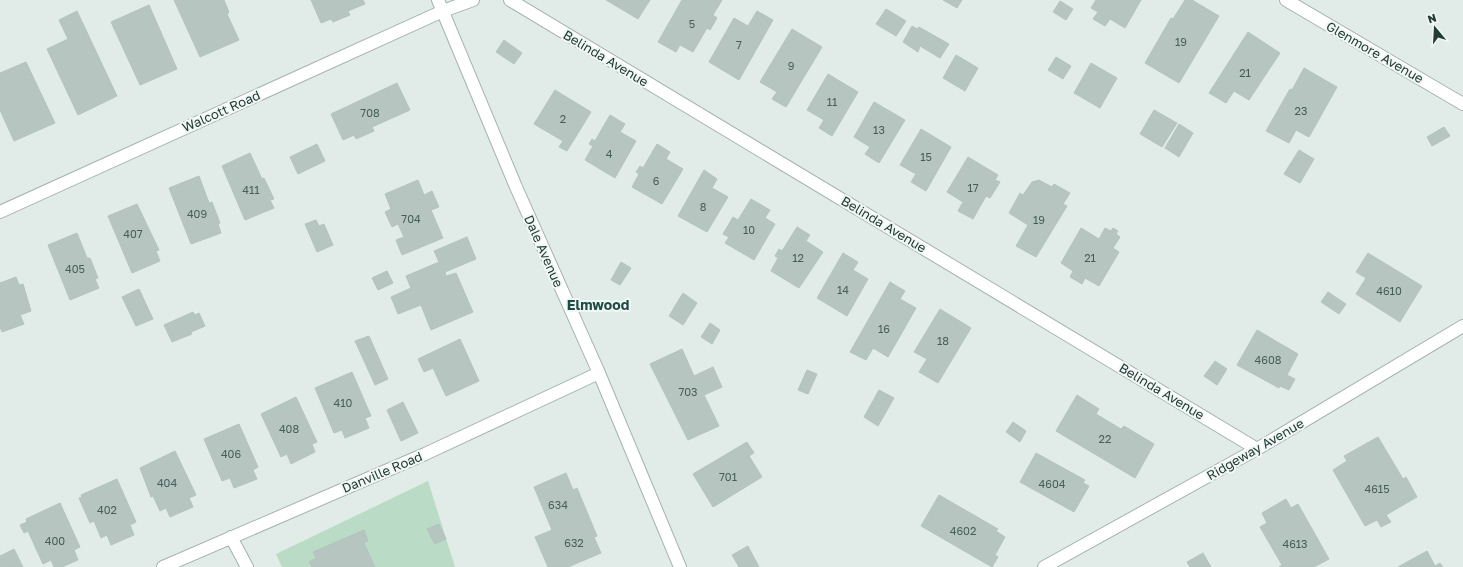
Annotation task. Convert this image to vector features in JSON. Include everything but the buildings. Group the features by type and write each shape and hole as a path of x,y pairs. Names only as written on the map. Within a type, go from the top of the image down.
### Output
{"street":[{"path":"441,5 473,0"},
{"name":"Belinda Avenue","path":"510,0 1257,449"},
{"name":"Glenmore Avenue","path":"1286,0 1463,104"},
{"name":"Walcott Road","path":"0,212 441,5"},
{"name":"Dale Avenue","path":"441,5 516,187 599,373 680,567"},
{"name":"Ridgeway Avenue","path":"1044,567 1257,449 1463,326"},
{"name":"Danville Road","path":"163,567 425,454 599,373"},
{"path":"231,537 247,567"}],"green space":[{"path":"428,481 455,567 282,567 276,554"}],"district":[{"name":"Elmwood","path":"598,304"}]}
